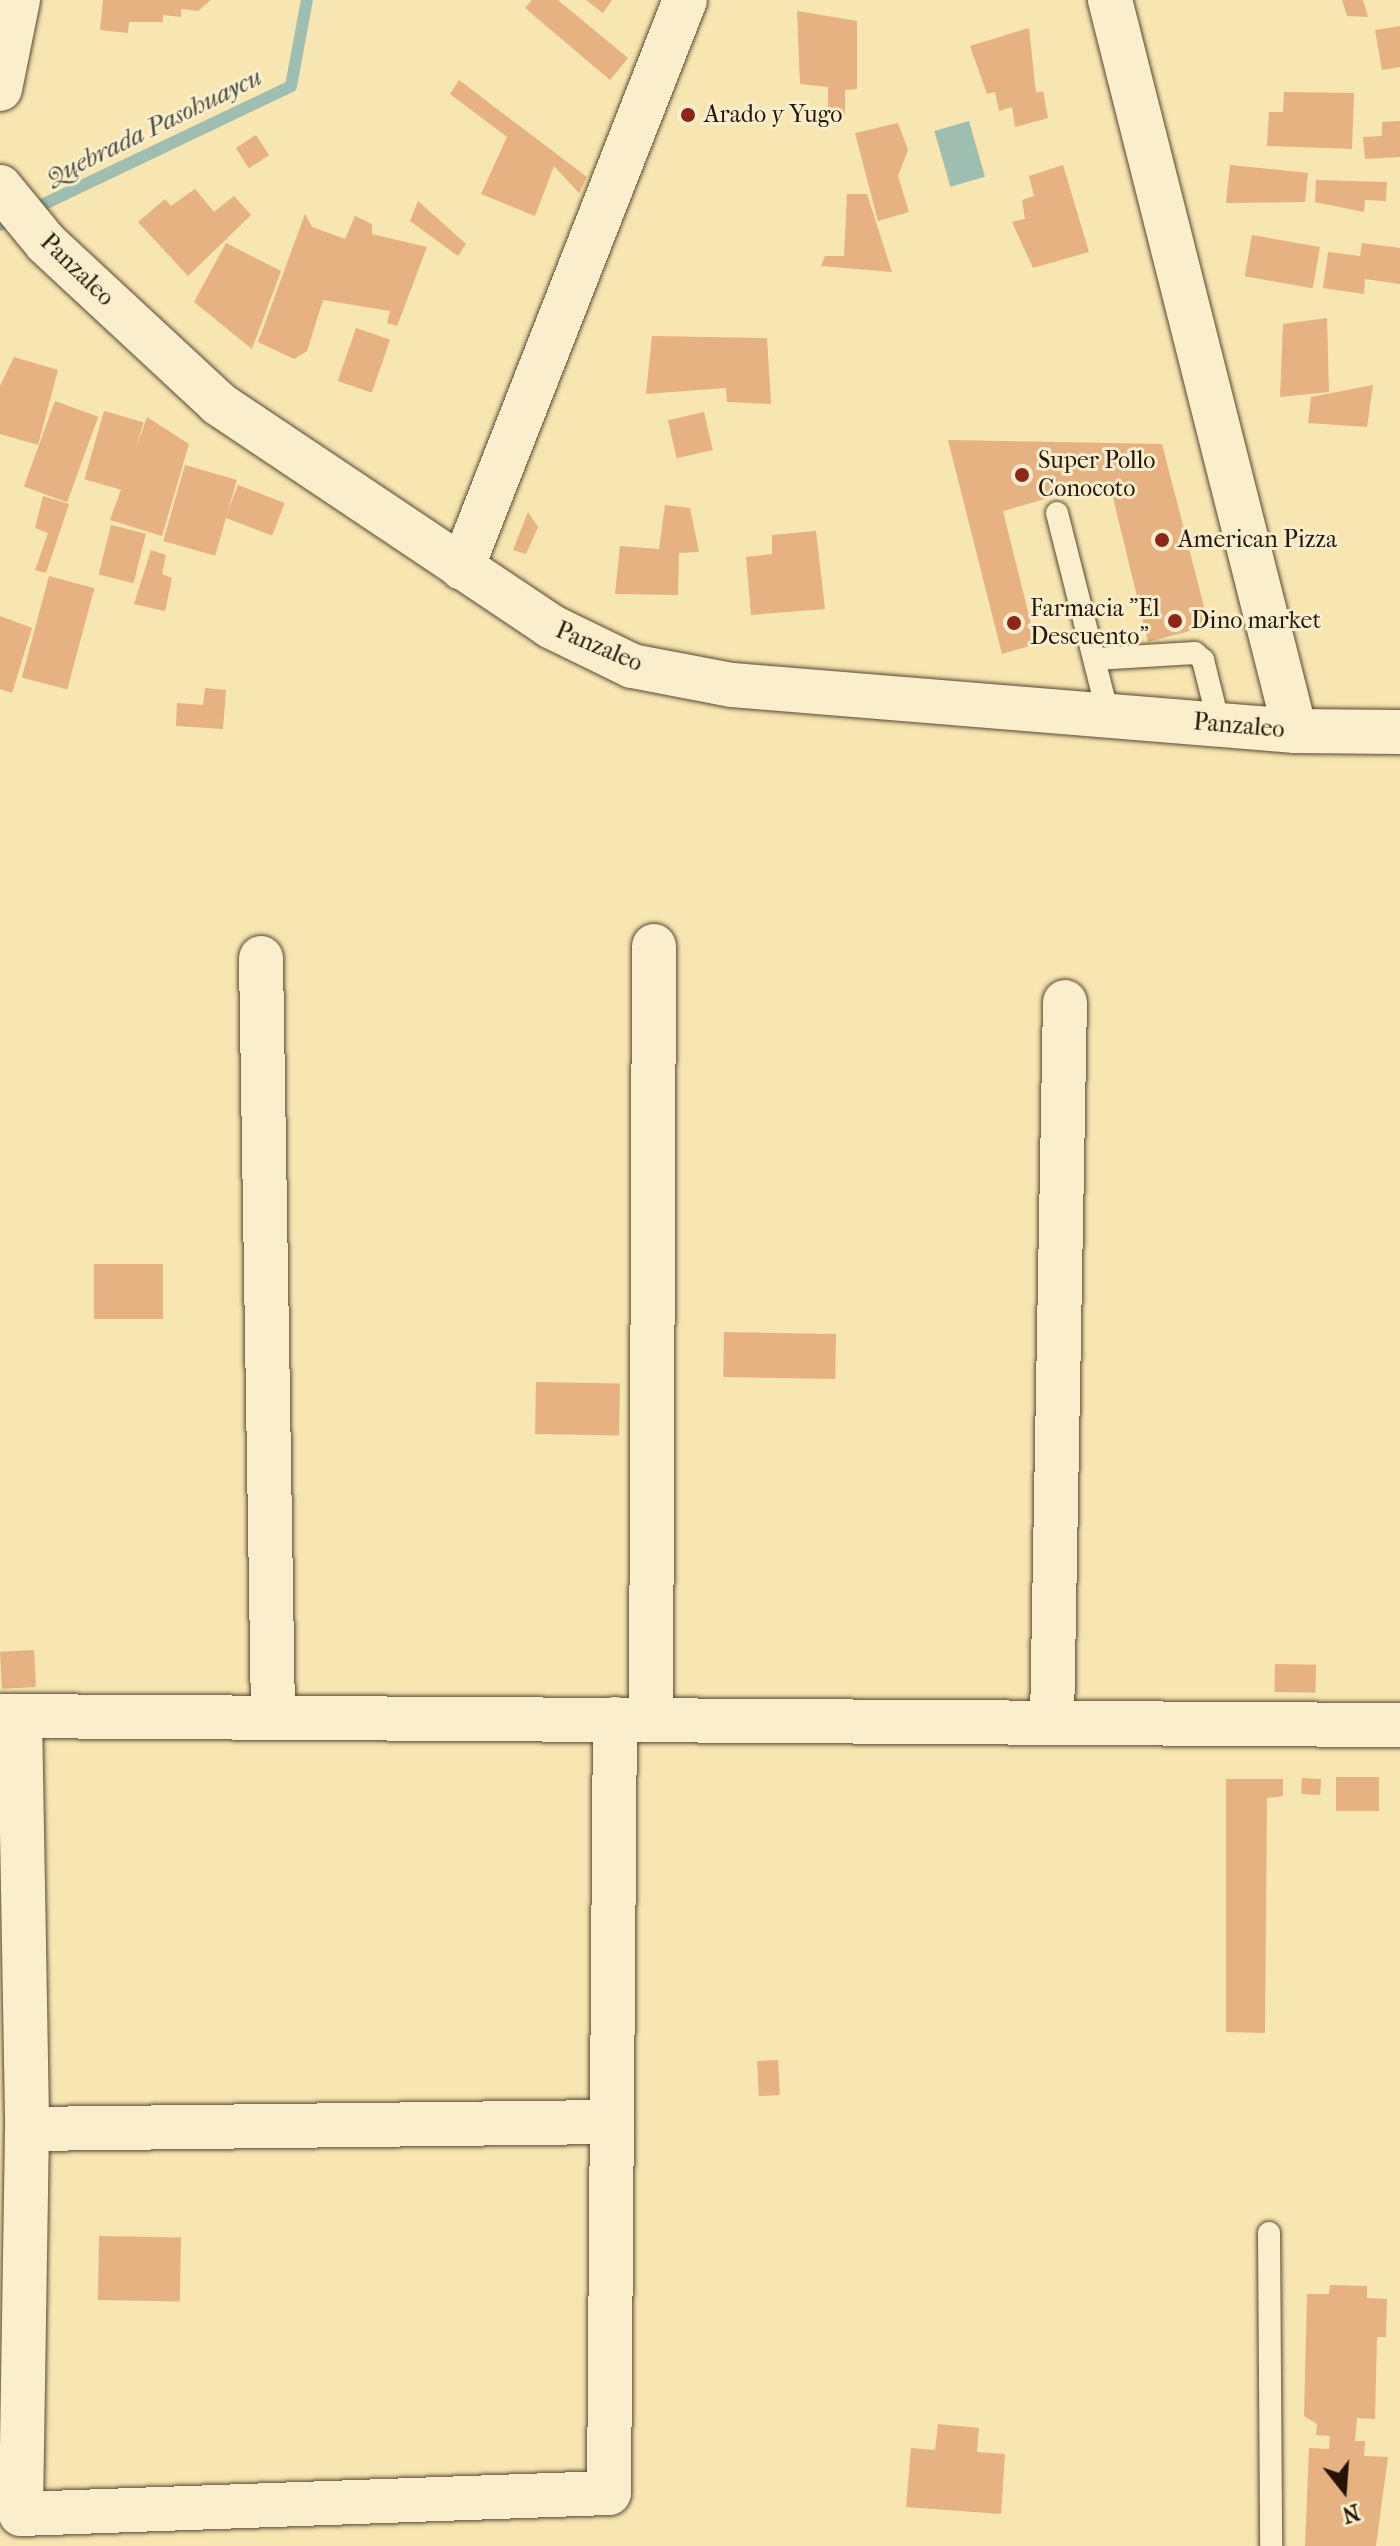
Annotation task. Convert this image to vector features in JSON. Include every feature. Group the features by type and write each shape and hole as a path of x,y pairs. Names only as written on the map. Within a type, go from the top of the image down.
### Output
{"street":[{"path":"0,89 18,0"},
{"path":"462,568 685,0"},
{"path":"1110,0 1295,731"},
{"name":"Panzaleo","path":"0,188 46,243 219,404 550,626 632,666 732,685 1295,731 1400,732"},
{"path":"654,946 633,1720 612,2122 609,2493 21,2514 27,2129 10,1716 273,1717 633,1720 1052,1723 1400,1725"},
{"path":"261,958 273,1717"},
{"path":"1052,1723 1065,1002"},
{"path":"27,2129 612,2122"}],"lane":[{"path":"1057,513 1108,714"},
{"path":"1095,659 1195,653 1206,669 1219,724"},
{"path":"1269,2233 1271,2546"}],"shaded area":[{"path":"969,121 985,177 950,187 934,131"}],"building":[{"path":"103,0 211,0 198,11 181,9 181,17 163,15 163,22 129,22 128,33 100,30"},
{"path":"532,0 558,0 628,58 610,80 525,8"},
{"path":"586,0 612,0 603,13"},
{"path":"1342,0 1363,0 1368,17 1347,16"},
{"path":"797,11 857,21 857,89 845,90 845,116 828,116 828,87 800,84"},
{"path":"1400,26 1400,67 1382,70 1375,30"},
{"path":"1029,28 1036,93 1043,91 1048,118 1015,127 1012,107 999,111 995,92 987,94 970,46"},
{"path":"459,80 587,177 579,193 554,166 535,216 481,194 507,137 450,94"},
{"path":"1284,92 1354,93 1352,149 1267,146 1269,112 1283,112"},
{"path":"1400,121 1400,157 1365,159 1363,137 1382,136 1382,122"},
{"path":"898,123 908,150 898,176 909,212 878,221 855,133"},
{"path":"256,135 269,155 249,168 236,148"},
{"path":"1063,165 1089,252 1033,268 1012,222 1025,219 1022,200 1034,196 1029,176"},
{"path":"1230,165 1308,173 1305,202 1226,203"},
{"path":"1316,180 1387,182 1386,201 1365,200 1364,212 1315,202"},
{"path":"195,189 214,212 234,196 251,215 188,276 138,222 165,199 171,206"},
{"path":"847,194 867,194 892,272 821,266 825,256 844,256"},
{"path":"418,201 466,244 458,256 410,221"},
{"path":"305,214 312,227 345,239 355,216 372,224 372,234 427,247 397,326 387,323 390,311 323,300 307,351 294,359 258,342"},
{"path":"1252,235 1320,247 1313,288 1245,276"},
{"path":"226,243 281,271 252,349 194,302"},
{"path":"1362,243 1400,248 1400,284 1365,279 1364,294 1323,288 1328,252 1360,256"},
{"path":"1327,318 1329,392 1280,397 1283,324"},
{"path":"356,328 390,340 372,393 338,381"},
{"path":"652,336 767,338 771,404 727,402 726,388 646,394"},
{"path":"14,357 58,370 38,445 0,434 0,386"},
{"path":"1373,385 1367,427 1308,423 1311,397"},
{"path":"55,401 98,417 67,502 24,487"},
{"path":"104,411 143,422 124,491 84,479"},
{"path":"704,412 713,450 677,458 668,420"},
{"path":"147,417 189,444 162,536 110,520"},
{"path":"948,440 1162,444 1209,626 1148,642 1109,481 1003,511 1036,644 1002,654"},
{"path":"185,465 237,480 215,556 163,541"},
{"path":"238,485 285,503 272,536 225,518"},
{"path":"43,496 69,504 46,573 35,570 48,533 35,528"},
{"path":"665,505 690,508 699,552 679,553 678,595 615,594 620,546 659,549"},
{"path":"528,512 538,527 526,554 513,550"},
{"path":"111,525 146,534 134,583 99,574"},
{"path":"816,531 825,609 751,615 746,557 772,554 772,535"},
{"path":"151,550 166,555 162,574 172,578 165,611 134,604"},
{"path":"49,576 94,588 67,690 22,677"},
{"path":"0,616 32,628 12,693 0,689"},
{"path":"205,688 226,690 223,729 176,726 177,703 203,705"},
{"path":"94,1264 163,1264 163,1319 94,1319"},
{"path":"724,1332 836,1334 835,1379 723,1377"},
{"path":"536,1382 620,1383 619,1435 535,1434"},
{"path":"34,1650 36,1687 2,1689 0,1652"},
{"path":"1275,1664 1316,1665 1316,1693 1275,1692"},
{"path":"1336,1777 1379,1777 1379,1811 1336,1811"},
{"path":"1302,1778 1321,1779 1320,1795 1301,1794"},
{"path":"1226,1779 1283,1779 1283,1796 1267,1798 1265,2033 1226,2032"},
{"path":"778,2060 780,2095 759,2096 757,2061"},
{"path":"99,2236 181,2237 180,2301 98,2300"},
{"path":"1330,2285 1367,2286 1367,2298 1387,2299 1386,2337 1377,2337 1375,2419 1357,2418 1355,2441 1365,2441 1364,2456 1388,2457 1376,2546 1305,2546 1309,2448 1329,2449 1330,2436 1316,2435 1317,2424 1304,2416 1307,2294 1329,2294"},
{"path":"938,2424 979,2428 977,2452 1005,2454 1001,2514 906,2507 911,2448 935,2450"}],"waterway":[{"name":"Quebrada Pasohuaycu","path":"0,225 291,86 307,0"}],"place":[{"name":"Arado y Yugo","path":"688,115"},
{"name":"Super Pollo Conocoto","path":"1022,475"},
{"name":"American Pizza","path":"1162,540"},
{"name":"Dino market","path":"1175,621"},
{"name":"Farmacia \"El Descuento\"","path":"1014,623"}]}
